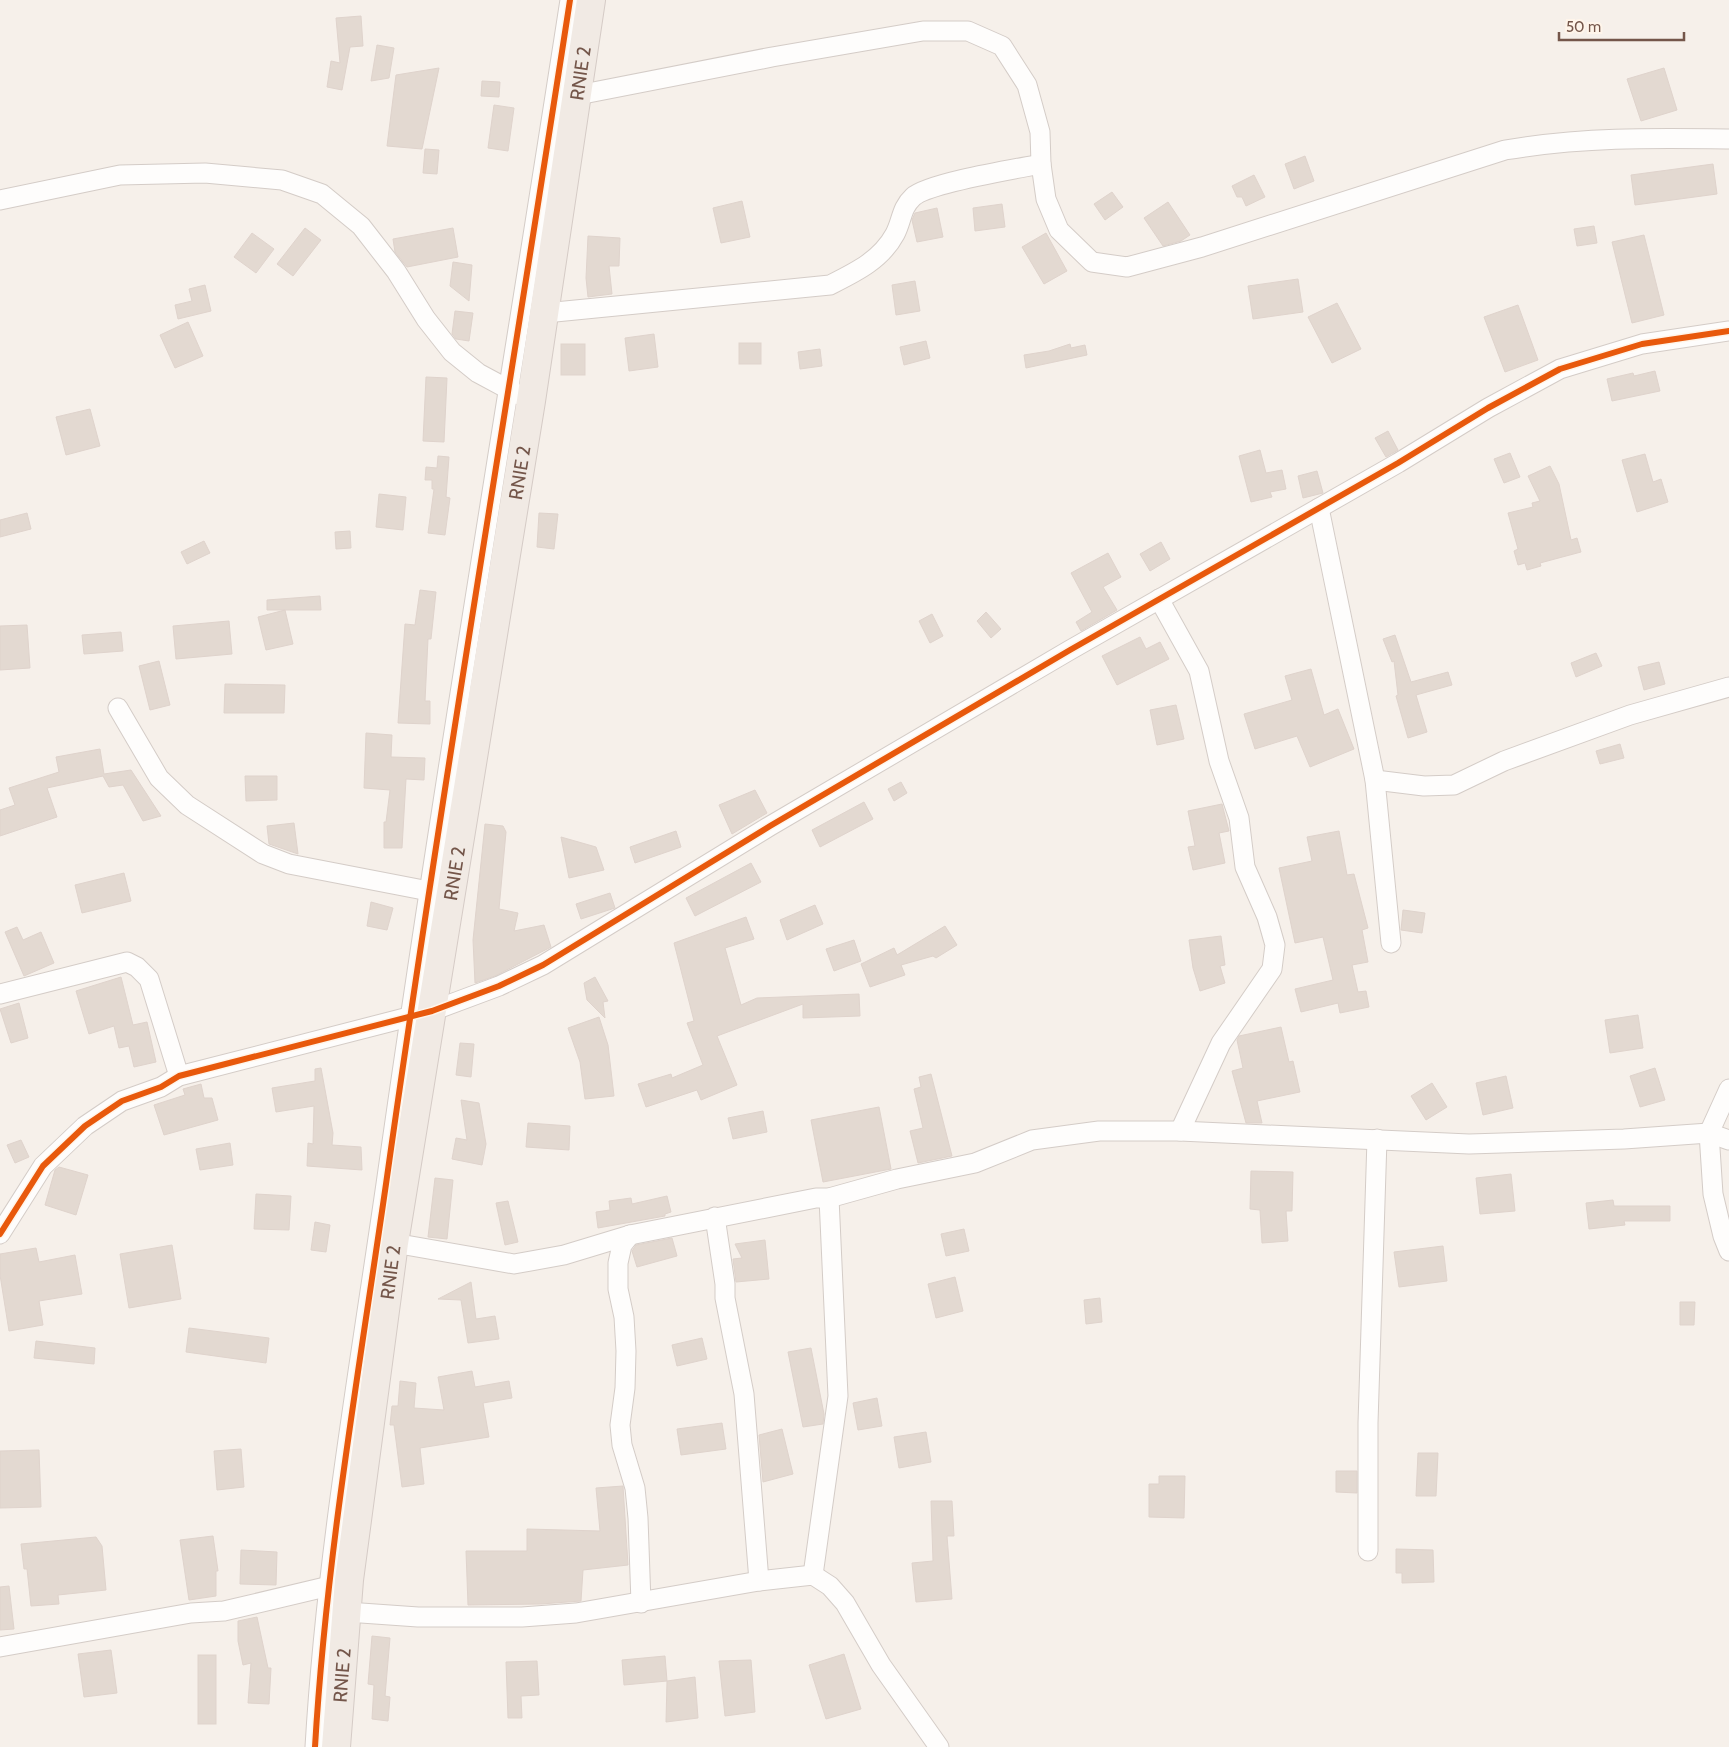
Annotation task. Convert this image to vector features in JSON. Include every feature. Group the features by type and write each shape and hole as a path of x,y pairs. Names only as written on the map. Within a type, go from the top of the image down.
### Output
{"highway":[{"name":"RNIE 2","path":"336,1747 347,1612 338,1584 394,1243 421,1014 520,396 545,313 591,0"}],"street":[{"path":"0,200 120,176 205,173 282,180 322,194 361,226 396,271 426,319 452,352 478,373 520,396 570,0"},
{"path":"578,95 772,56 923,31 968,31 1002,46 1027,85 1040,132 1041,164 1046,199 1059,230 1092,262 1126,267 1202,247 1505,150 1557,141 1616,137 1729,139"},
{"path":"545,313 830,285 859,271 878,257 895,233 903,208 924,189 1041,164"},
{"path":"0,1234 43,1166 85,1126 122,1101 161,1087 179,1076 421,1014 499,986 552,960 770,826 1488,408 1560,369 1642,344 1729,331"},
{"path":"1319,508 1376,780 1392,943"},
{"path":"1159,599 1199,671 1219,761 1239,818 1245,867 1267,916 1275,946 1272,969 1221,1043 1180,1131"},
{"path":"1376,780 1424,786 1454,784 1504,761 1630,715 1729,687"},
{"path":"118,708 159,778 187,805 263,854 289,864 439,893"},
{"path":"0,994 127,962 137,967 149,979 179,1076"},
{"path":"315,1747 421,1014"},
{"path":"1729,1089 1709,1133 1713,1194 1722,1236 1729,1251"},
{"path":"394,1243 514,1264 564,1254 630,1235 715,1217 816,1198 829,1198 897,1179 975,1163 1032,1140 1099,1131 1180,1131 1469,1144 1614,1140 1709,1133 1729,1140"},
{"path":"1368,1551 1368,1423 1377,1140"},
{"path":"813,1575 838,1396 829,1198"},
{"path":"715,1217 726,1284 725,1298 744,1394 759,1580"},
{"path":"630,1235 622,1245 618,1263 618,1289 624,1317 626,1351 625,1388 620,1426 622,1445 636,1495 641,1603"},
{"path":"347,1612 418,1617 522,1616 576,1613 641,1603 759,1580 813,1575 830,1586 845,1603 881,1666 939,1747"},
{"path":"0,1647 191,1612 224,1611 338,1584"}],"building":[{"path":"361,16 363,46 350,47 342,90 327,87 331,61 340,63 336,18"},
{"path":"377,45 394,48 389,78 371,81"},
{"path":"439,68 422,149 387,146 396,75"},
{"path":"1664,68 1677,110 1641,121 1627,79"},
{"path":"482,81 500,82 499,97 481,96"},
{"path":"494,105 514,108 508,151 488,148"},
{"path":"425,149 439,150 437,174 423,173"},
{"path":"1305,156 1314,181 1294,189 1285,164"},
{"path":"1713,164 1717,194 1635,205 1631,175"},
{"path":"1254,175 1265,197 1246,206 1242,197 1237,197 1232,186"},
{"path":"1112,192 1123,207 1105,220 1094,204"},
{"path":"742,201 750,237 721,243 713,208"},
{"path":"1168,202 1190,235 1181,241 1163,246 1144,218"},
{"path":"1002,204 1005,227 975,231 973,208"},
{"path":"937,208 943,237 917,242 912,220 915,213"},
{"path":"1594,226 1597,243 1577,246 1574,229"},
{"path":"305,228 321,240 293,276 277,264"},
{"path":"453,228 458,257 407,267 395,252 393,239"},
{"path":"252,233 274,249 256,273 234,257"},
{"path":"1046,233 1067,271 1044,284 1022,247"},
{"path":"1644,235 1664,315 1632,323 1612,242"},
{"path":"588,236 620,238 619,266 609,266 612,294 588,297 586,278"},
{"path":"453,262 472,265 469,301 450,286"},
{"path":"1298,279 1303,312 1253,319 1248,286"},
{"path":"915,281 920,311 896,315 892,285"},
{"path":"205,285 211,311 178,319 175,305 192,301 189,289"},
{"path":"1337,303 1361,349 1332,363 1308,317"},
{"path":"1518,305 1538,360 1505,372 1484,317"},
{"path":"455,311 473,313 469,341 456,339 452,334"},
{"path":"188,322 203,356 175,368 160,335"},
{"path":"654,334 658,367 629,371 625,338"},
{"path":"926,341 930,358 904,365 900,347"},
{"path":"739,343 761,343 761,364 739,364"},
{"path":"561,344 585,344 585,375 561,375"},
{"path":"1070,344 1071,348 1085,345 1087,355 1026,368 1024,355 1049,351"},
{"path":"820,349 822,366 800,369 798,352"},
{"path":"1655,371 1660,391 1612,401 1607,379 1633,373 1634,376"},
{"path":"426,377 447,378 444,442 423,441"},
{"path":"90,409 100,446 66,455 56,417"},
{"path":"1388,431 1398,450 1386,457 1375,438"},
{"path":"1260,450 1266,473 1282,470 1286,489 1270,492 1272,497 1251,502 1239,456"},
{"path":"1510,453 1520,477 1504,483 1494,459"},
{"path":"1645,454 1653,482 1661,479 1668,502 1637,512 1622,460"},
{"path":"438,456 449,457 446,497 450,498 445,535 428,533 434,489 432,489 432,480 425,480 426,467 437,468"},
{"path":"1550,466 1559,484 1571,540 1577,538 1581,552 1540,563 1541,566 1527,570 1525,563 1518,565 1514,551 1518,549 1508,513 1533,507 1532,503 1540,501 1528,476"},
{"path":"1317,471 1323,493 1303,498 1298,476"},
{"path":"379,494 406,497 403,530 376,527"},
{"path":"27,513 31,529 0,537 0,520"},
{"path":"539,513 558,514 554,549 537,547"},
{"path":"350,531 351,548 336,549 335,532"},
{"path":"204,541 210,553 187,564 181,552"},
{"path":"1161,542 1170,559 1150,571 1140,554"},
{"path":"1108,553 1121,577 1103,587 1117,610 1081,631 1076,622 1092,612 1071,573"},
{"path":"420,590 436,592 431,639 428,639 425,701 430,701 430,724 398,723 405,624 415,625"},
{"path":"320,596 321,610 267,610 267,600"},
{"path":"285,610 293,644 266,650 258,617"},
{"path":"986,612 1001,629 991,638 977,621"},
{"path":"932,614 943,636 930,643 919,621"},
{"path":"229,621 232,654 176,659 173,626"},
{"path":"27,625 30,668 0,670 0,626"},
{"path":"121,632 123,651 84,654 82,635"},
{"path":"1395,635 1411,682 1448,672 1452,685 1416,695 1427,732 1408,738 1396,696 1398,695 1394,661 1392,662 1383,639"},
{"path":"1140,637 1146,649 1160,642 1169,659 1117,685 1102,656"},
{"path":"1596,653 1602,666 1576,677 1571,663"},
{"path":"159,661 170,705 150,710 139,666"},
{"path":"1659,662 1665,684 1644,690 1638,667"},
{"path":"1311,669 1324,715 1338,709 1354,749 1310,767 1297,736 1255,749 1244,714 1292,700 1285,676"},
{"path":"225,684 285,685 284,713 224,713"},
{"path":"1176,705 1184,739 1157,745 1150,710"},
{"path":"366,733 392,735 391,757 425,758 424,780 406,779 402,848 384,848 384,822 386,822 390,790 364,788"},
{"path":"1620,744 1624,758 1600,764 1596,751"},
{"path":"100,749 104,774 131,770 161,816 143,821 123,785 109,787 103,776 47,788 57,817 0,836 0,810 15,805 9,788 59,772 56,757"},
{"path":"245,776 277,776 277,800 246,801"},
{"path":"901,782 907,793 894,801 888,789"},
{"path":"755,790 767,813 732,834 719,805"},
{"path":"864,802 873,819 820,847 812,830"},
{"path":"1222,804 1229,831 1219,833 1225,863 1193,870 1188,847 1195,846 1188,811"},
{"path":"294,823 298,854 269,844 267,826"},
{"path":"485,824 503,826 506,832 499,909 518,913 514,931 544,925 551,947 495,976 475,983 473,940"},
{"path":"676,831 681,847 635,863 630,847"},
{"path":"1339,831 1347,875 1354,874 1368,928 1362,930 1368,962 1352,965 1358,992 1366,991 1369,1007 1340,1013 1338,1003 1301,1012 1295,989 1333,980 1323,937 1295,943 1279,868 1312,861 1307,837"},
{"path":"561,837 596,847 604,870 569,878"},
{"path":"751,863 761,882 695,916 686,898"},
{"path":"124,873 131,901 82,913 75,885"},
{"path":"610,893 615,908 581,919 576,904"},
{"path":"371,902 393,908 387,930 367,926"},
{"path":"815,905 823,924 787,940 780,920"},
{"path":"1403,910 1425,913 1422,933 1401,930"},
{"path":"746,917 754,939 725,948 741,1005 757,998 859,994 860,1016 803,1018 803,1004 717,1036 737,1085 701,1100 697,1090 646,1107 638,1084 671,1074 672,1078 703,1065 687,1023 694,1021 674,943"},
{"path":"945,926 957,945 936,958 933,956 901,965 905,975 870,987 861,964 894,948 897,955"},
{"path":"17,927 23,940 41,932 54,963 24,976 5,932"},
{"path":"1221,936 1225,965 1220,966 1225,983 1200,991 1193,968 1189,940"},
{"path":"854,940 861,961 834,971 826,949"},
{"path":"121,977 133,1025 147,1022 156,1062 134,1067 129,1046 119,1048 114,1026 89,1034 76,991"},
{"path":"595,977 608,1001 603,1002 605,1018 587,1000 584,983"},
{"path":"19,1003 28,1038 11,1043 0,1009"},
{"path":"1638,1015 1643,1048 1610,1053 1605,1020"},
{"path":"599,1017 608,1045 614,1096 585,1099 580,1062 568,1028"},
{"path":"1281,1027 1289,1062 1293,1061 1300,1092 1257,1101 1262,1123 1246,1123 1232,1071 1243,1068 1237,1040 1239,1036"},
{"path":"460,1043 474,1044 471,1077 456,1075"},
{"path":"321,1068 333,1133 332,1145 361,1147 362,1170 307,1166 308,1143 313,1144 314,1106 276,1112 272,1088 315,1081 315,1069"},
{"path":"1655,1068 1665,1100 1640,1107 1630,1076"},
{"path":"931,1074 952,1156 918,1163 910,1131 923,1128 914,1089 921,1087 919,1077"},
{"path":"1506,1076 1513,1108 1483,1115 1476,1083"},
{"path":"1432,1083 1447,1107 1426,1120 1411,1096"},
{"path":"201,1084 204,1098 212,1098 218,1120 164,1135 154,1105 185,1095 183,1089"},
{"path":"461,1100 479,1103 486,1144 482,1165 452,1159 456,1138 467,1140"},
{"path":"879,1107 891,1169 823,1182 811,1120"},
{"path":"763,1111 767,1132 733,1139 728,1118"},
{"path":"528,1123 570,1126 569,1150 526,1147"},
{"path":"21,1140 29,1157 15,1163 7,1145"},
{"path":"230,1143 233,1165 200,1170 196,1149"},
{"path":"59,1167 88,1175 76,1215 45,1205 55,1170"},
{"path":"1251,1171 1293,1172 1292,1211 1286,1211 1288,1241 1262,1243 1260,1210 1250,1209"},
{"path":"1511,1174 1515,1211 1480,1214 1476,1178"},
{"path":"435,1178 453,1180 447,1239 428,1237"},
{"path":"256,1194 291,1196 289,1230 254,1229"},
{"path":"667,1196 671,1212 665,1214 665,1216 598,1228 596,1212 610,1210 609,1201 631,1198 632,1204"},
{"path":"1613,1200 1614,1206 1670,1206 1670,1221 1624,1221 1625,1225 1589,1229 1586,1203"},
{"path":"508,1201 518,1242 505,1245 496,1203"},
{"path":"315,1222 330,1225 326,1252 311,1250"},
{"path":"964,1229 969,1251 946,1256 941,1234"},
{"path":"672,1238 677,1256 637,1267 632,1251 636,1245"},
{"path":"765,1240 769,1279 736,1282 733,1259 742,1258 735,1244"},
{"path":"172,1245 181,1299 129,1308 120,1254"},
{"path":"1443,1246 1447,1281 1399,1287 1394,1252"},
{"path":"36,1248 39,1262 75,1255 82,1294 39,1301 43,1325 9,1331 0,1275 0,1254"},
{"path":"955,1277 963,1311 936,1318 928,1284"},
{"path":"471,1282 476,1319 495,1316 499,1339 468,1343 461,1300 438,1299"},
{"path":"1100,1298 1102,1322 1086,1324 1084,1300"},
{"path":"1680,1302 1695,1302 1694,1325 1680,1325"},
{"path":"189,1328 269,1338 266,1363 186,1352"},
{"path":"702,1338 707,1359 677,1366 672,1345"},
{"path":"36,1341 95,1348 94,1364 34,1358"},
{"path":"811,1348 824,1414 823,1424 803,1427 788,1352"},
{"path":"472,1371 475,1387 509,1381 512,1398 483,1403 489,1437 420,1448 424,1484 402,1487 394,1425 390,1425 392,1406 398,1406 400,1381 416,1383 414,1408 444,1410 438,1377"},
{"path":"877,1398 882,1426 858,1430 853,1403"},
{"path":"722,1423 726,1449 681,1455 677,1429"},
{"path":"782,1429 793,1474 763,1482 759,1435"},
{"path":"926,1432 931,1462 899,1468 894,1437"},
{"path":"241,1449 244,1487 217,1490 214,1451"},
{"path":"39,1450 41,1507 0,1508 0,1451"},
{"path":"1418,1453 1438,1453 1436,1496 1416,1496"},
{"path":"1336,1471 1357,1471 1357,1493 1336,1492"},
{"path":"1159,1476 1185,1476 1184,1518 1149,1517 1149,1484 1159,1484"},
{"path":"623,1486 628,1565 583,1570 581,1601 541,1604 468,1605 466,1551 527,1551 527,1529 600,1531 596,1488"},
{"path":"931,1501 952,1501 954,1536 947,1536 952,1599 916,1602 912,1563 933,1561"},
{"path":"213,1536 218,1571 216,1571 216,1596 189,1600 180,1540"},
{"path":"96,1537 102,1546 106,1590 58,1595 59,1604 31,1606 27,1569 24,1569 21,1544"},
{"path":"1396,1549 1433,1550 1434,1582 1402,1583 1402,1573 1396,1573"},
{"path":"241,1550 277,1552 276,1585 240,1584"},
{"path":"9,1586 14,1629 0,1630 0,1587"},
{"path":"257,1617 268,1668 271,1668 269,1704 248,1703 251,1663 243,1665 238,1641 238,1621"},
{"path":"372,1636 390,1638 385,1696 390,1697 388,1721 372,1719 374,1685 368,1684"},
{"path":"111,1650 117,1693 84,1697 78,1654"},
{"path":"844,1654 861,1709 826,1719 809,1665"},
{"path":"198,1655 216,1655 216,1724 198,1724"},
{"path":"665,1656 667,1681 624,1685 622,1660"},
{"path":"751,1660 755,1712 725,1716 719,1661"},
{"path":"537,1661 539,1695 521,1696 522,1718 508,1718 506,1662"},
{"path":"695,1677 698,1718 666,1722 667,1681"}],"cycle path":[{"path":"315,1747 327,1606 344,1465 430,887 570,0"},
{"path":"0,1234 43,1166 85,1126 122,1101 161,1087 179,1076 432,1011 499,986 543,965 770,826 1070,650 1398,463 1488,408 1560,369 1642,344 1729,331"}]}
